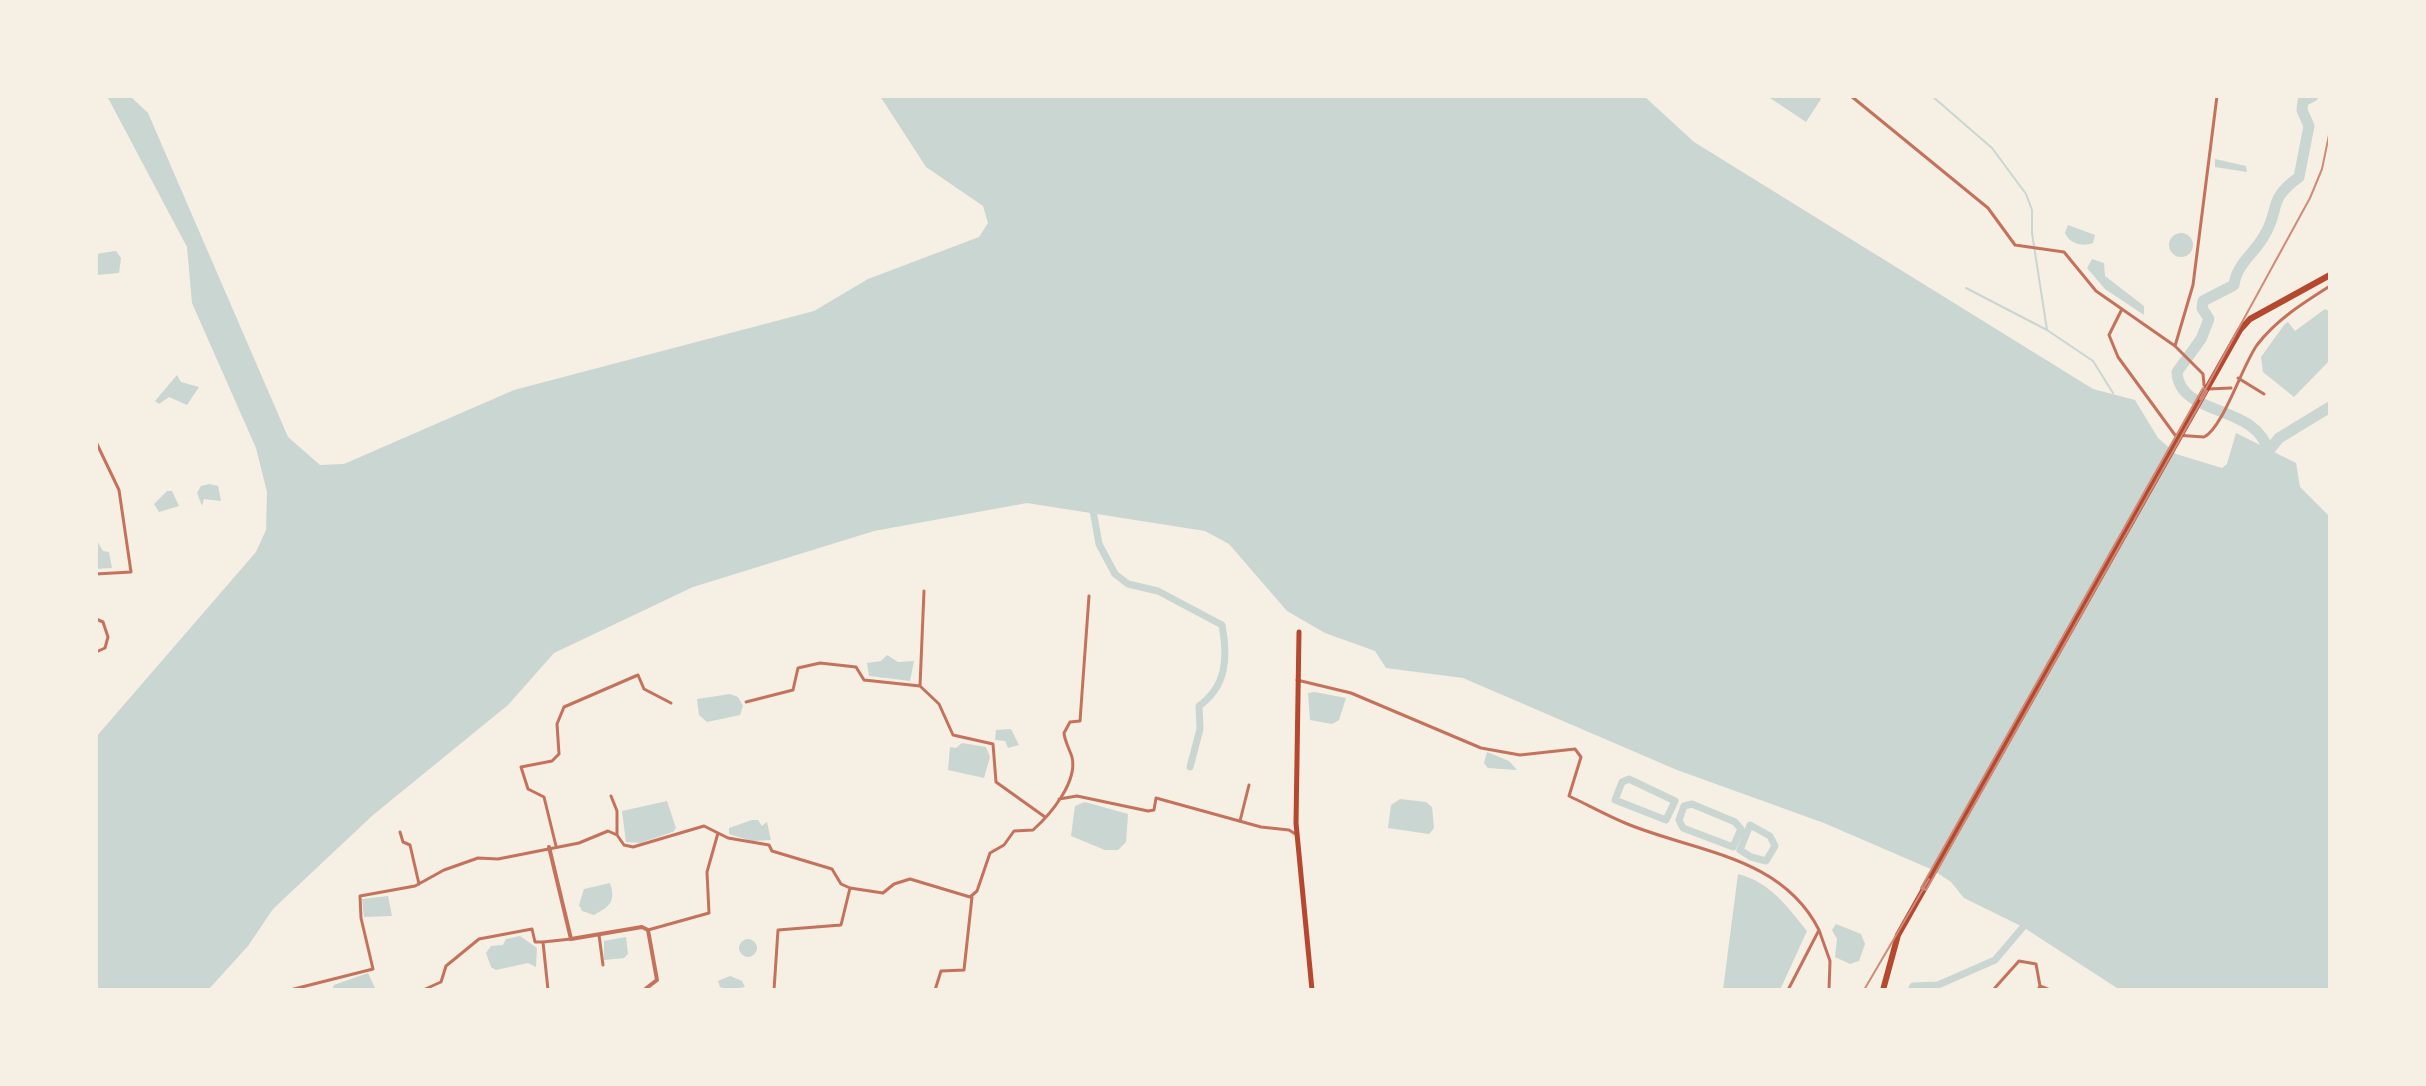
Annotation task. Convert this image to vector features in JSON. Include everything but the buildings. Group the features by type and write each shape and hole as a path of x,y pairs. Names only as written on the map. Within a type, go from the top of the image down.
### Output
{"highway":[{"path":"1883,990 1898,935 2246,321 2330,275"}],"main road":[{"path":"1299,632 1297,835 1312,990"}],"street":[{"path":"1851,96 1988,208 2009,239 2026,249 2064,252 2090,285 2194,363 2203,374 2204,385 2208,389 2233,389"},
{"path":"2175,346 2188,311 2193,285 2217,96"},
{"path":"2122,309 2110,332 2110,341 2175,435 2204,437 2212,432 2257,344 2274,326 2330,286"},
{"path":"2238,378 2264,394"},
{"path":"96,442 119,490 131,572 96,574"},
{"path":"920,686 924,591"},
{"path":"935,990 941,971 964,970 972,897 990,853 1004,845 1014,831 1033,830 1067,787 1072,769 1064,733 1070,722 1080,721 1082,711 1089,596"},
{"path":"96,619 103,622 108,637 105,648 96,652"},
{"path":"746,702 793,690 798,668 820,663 856,667 860,677 870,681 920,686 939,704 953,735 993,744 996,782 1045,817"},
{"path":"571,939 544,797 528,789 521,767 552,761 559,754 557,724 566,704 638,675 655,697 671,703"},
{"path":"1297,680 1351,693 1481,748 1520,755 1575,749 1581,757 1569,796 1624,822 1767,873 1793,894 1819,930 1830,961 1829,990"},
{"path":"642,684 649,681"},
{"path":"1240,821 1249,785"},
{"path":"611,796 617,811 617,835"},
{"path":"1057,800 1077,796 1148,811 1154,810 1156,798 1240,821 1289,830 1297,835"},
{"path":"290,990 373,969 361,918 360,896 419,884 444,870 478,858 498,859 579,843 608,831 617,835 624,845 633,847 704,826 743,842 769,845 772,851 832,869 841,884 850,888 883,893 894,884 910,879 972,897"},
{"path":"400,832 403,842 410,845 419,884"},
{"path":"423,990 441,982 446,966 489,935 532,929 535,942 543,942 642,927 648,930 709,913 707,872 718,833"},
{"path":"774,990 778,930 841,925 850,888"},
{"path":"644,990 657,980 648,930"},
{"path":"1788,990 1819,930"},
{"path":"599,935 603,965"},
{"path":"543,942 548,990"},
{"path":"1993,990 2019,961 2036,964 2039,988 2050,990"}],"shaded area":[{"path":"107,96 130,96 148,113 288,437 320,465 344,464 514,390 814,311 868,279 979,237 988,223 983,206 926,167 880,96 1644,96 1694,142 2093,389 2135,400 2158,438 2176,454 2222,468 2227,464 2236,433 2296,463 2300,487 2330,517 2330,990 2120,990 2023,927 1964,898 1951,882 1933,870 1824,823 1677,770 1463,678 1386,668 1375,651 1325,633 1287,611 1229,544 1205,531 1027,503 874,531 693,587 554,653 508,705 373,815 273,909 248,946 208,990 96,990 96,737 256,552 266,530 267,492 256,448 192,303 187,247"},
{"path":"1767,96 1817,96 1821,99 1806,122"},
{"path":"2215,159 2246,166 2247,172 2215,167"},
{"path":"2068,225 2095,235 2093,243 2085,245 2070,240 2065,233"},
{"path":"2181,233 2192,240 2193,245 2186,256 2181,257 2170,250 2169,245 2176,234"},
{"path":"116,251 121,258 119,273 96,275 96,254"},
{"path":"2092,259 2104,263 2105,276 2144,306 2144,315 2105,289 2087,268"},
{"path":"2325,309 2330,312 2330,360 2294,397 2263,372 2261,357 2288,322 2295,331"},
{"path":"177,375 181,382 199,387 187,405 169,397 159,404 155,401"},
{"path":"201,486 218,486 221,501 204,499 202,506 197,493"},
{"path":"167,491 172,491 179,506 159,512 154,504"},
{"path":"96,539 103,551 109,552 112,568 96,569"},
{"path":"887,655 898,662 914,661 910,681 869,676 867,663 881,661"},
{"path":"1308,693 1346,698 1339,720 1332,724 1310,720"},
{"path":"730,694 738,697 743,706 740,715 707,722 699,715 697,699"},
{"path":"1011,729 1019,745 1008,748 1005,741 995,740 996,730"},
{"path":"962,743 986,747 990,757 984,778 948,770 950,747 956,748"},
{"path":"1487,752 1509,761 1517,770 1488,768 1484,763"},
{"path":"1400,799 1426,802 1432,807 1434,828 1429,834 1388,828 1391,805"},
{"path":"667,801 676,828 673,832 640,843 626,842 622,811"},
{"path":"1085,802 1128,814 1126,842 1118,850 1105,850 1071,836 1075,806"},
{"path":"758,820 762,826 767,822 771,840 752,841 729,834 729,828"},
{"path":"1738,874 1769,889 1807,931 1780,990 1723,990"},
{"path":"610,883 612,899 608,906 594,915 582,911 579,905 584,889"},
{"path":"388,896 392,916 364,917 362,899"},
{"path":"1836,924 1861,934 1865,944 1859,961 1850,964 1835,957 1837,939 1832,930"},
{"path":"520,936 537,948 536,967 528,963 496,970 491,967 486,953 491,946 503,945 506,939"},
{"path":"626,937 628,954 624,958 604,960 604,941"},
{"path":"744,939 752,939 757,948 755,955 744,957 739,952 739,944"},
{"path":"368,973 376,990 332,990 334,985"},
{"path":"730,976 742,981 745,987 728,990 720,987 718,981"}],"waterway":[{"path":"1932,96 1992,148 2026,194 2032,210 2032,233 2047,330 2093,361 2113,393"},
{"path":"2268,451 2261,436 2249,425 2191,397 2181,386 2177,372 2201,339 2209,319 2202,308 2203,301 2234,285 2246,259 2269,227 2278,199 2299,177 2309,126 2302,110 2303,101 2313,96"},
{"path":"1966,288 2047,330"},
{"path":"2267,453 2279,438 2330,407"},
{"path":"1092,505 1099,544 1115,574 1128,584 1158,591 1222,625 1225,648 1223,670 1215,689 1199,706 1200,729 1190,767"},
{"path":"1629,779 1675,801 1666,820 1615,800 1622,782 1629,779"},
{"path":"1692,804 1735,822 1741,829 1733,847 1683,828 1679,820 1684,806 1692,804"},
{"path":"1750,825 1770,836 1775,846 1766,861 1740,850 1750,825"},
{"path":"1911,990 1913,986 1938,985 1995,960 2023,927"}],"railway":[{"path":"2200,399 2310,198 2322,169 2330,130"},
{"path":"2203,388 2207,391 1926,890 1921,888 2203,388"},
{"path":"1864,990 1929,879"}]}
